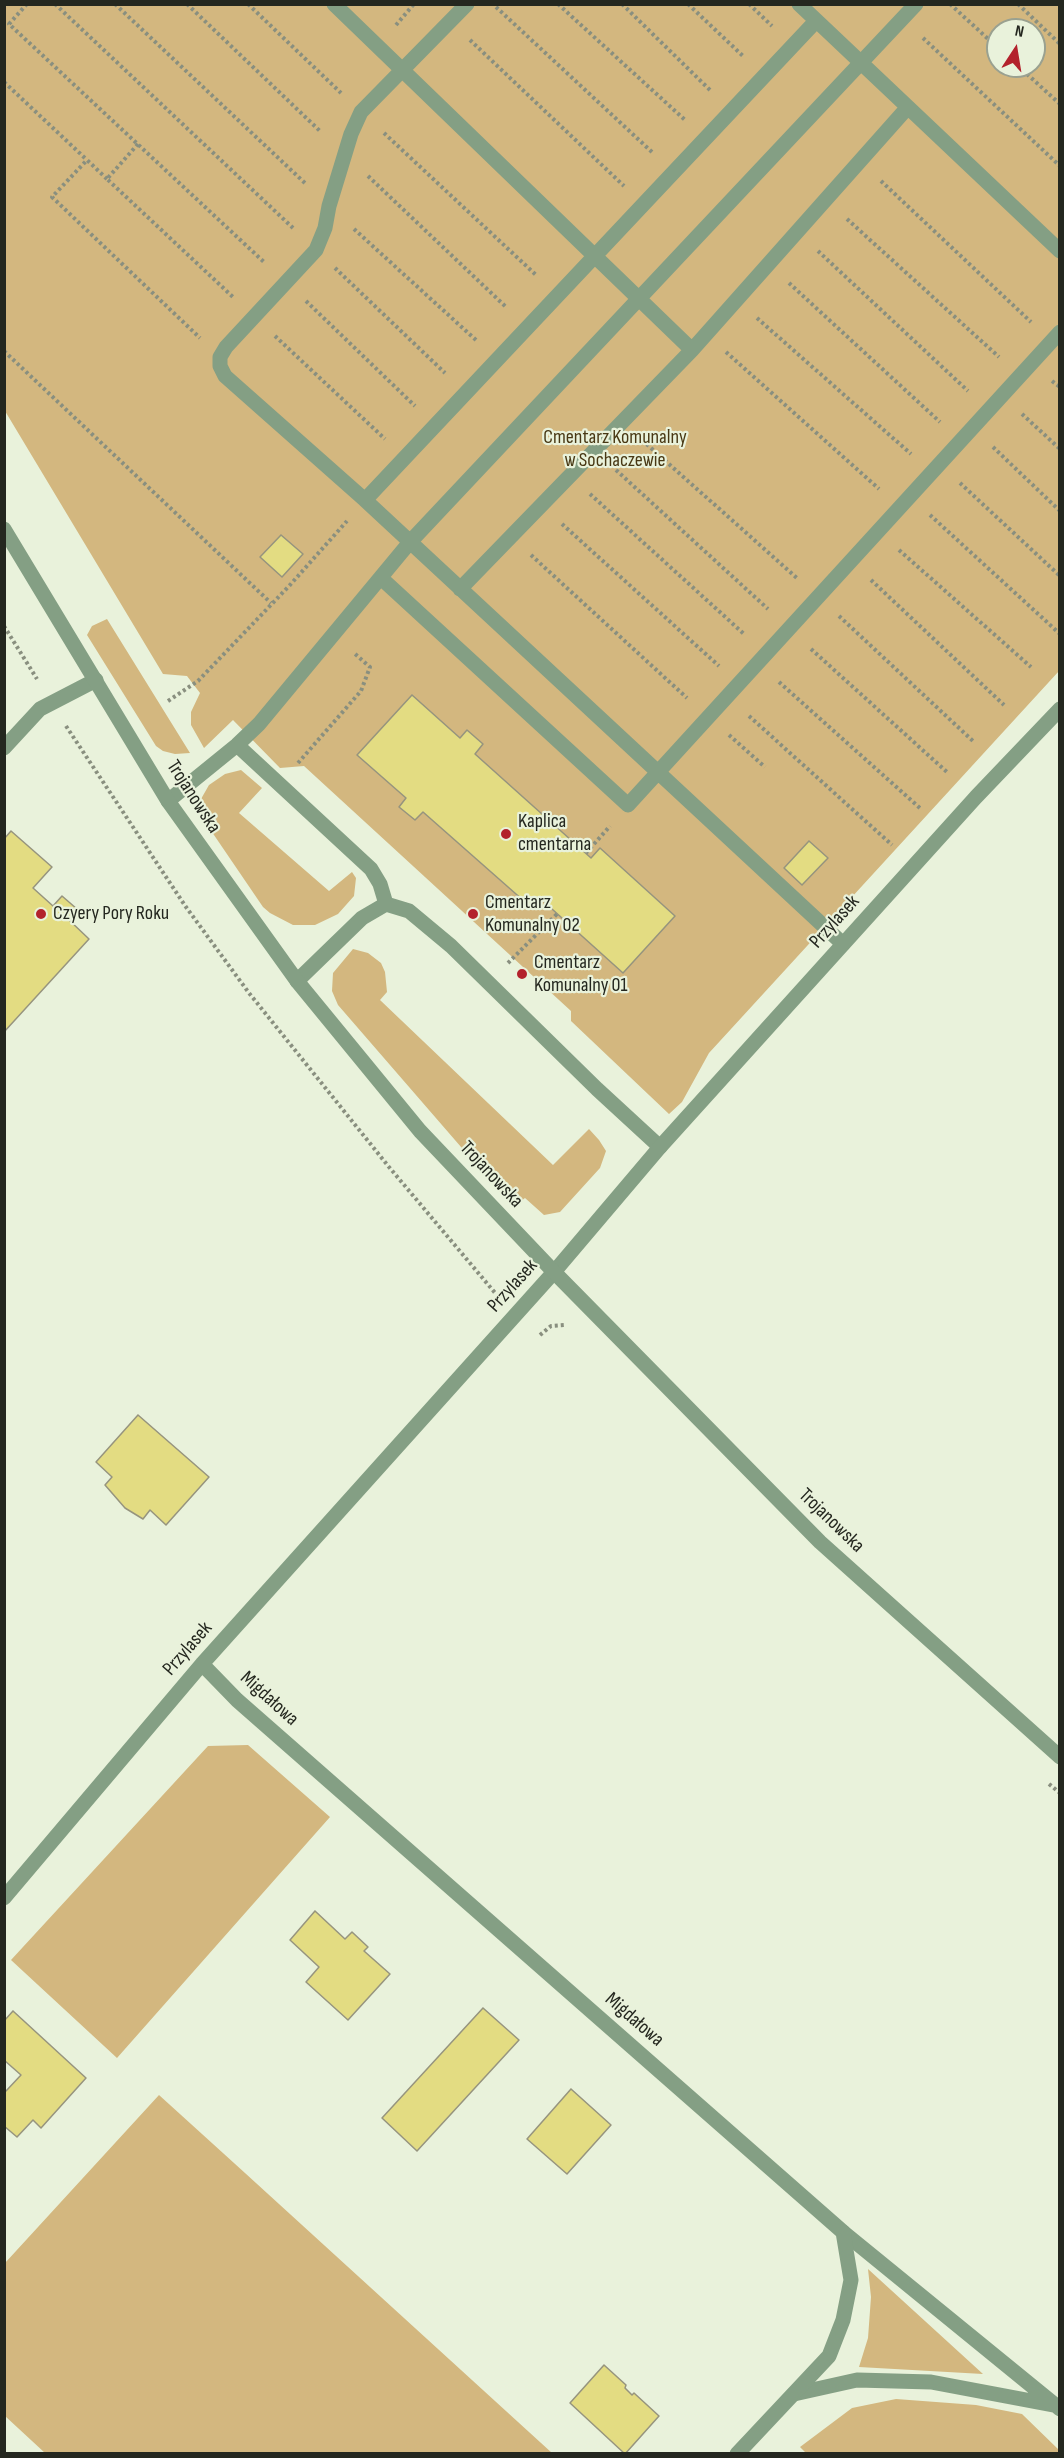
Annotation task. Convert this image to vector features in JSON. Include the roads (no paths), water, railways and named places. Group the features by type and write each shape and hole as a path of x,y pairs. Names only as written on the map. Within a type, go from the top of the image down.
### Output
{"street":[{"path":"334,4 692,350"},
{"path":"467,4 361,112 351,134 329,206 325,228 316,250 226,347 220,357 220,366 225,376 365,500 843,944"},
{"path":"798,4 1059,251"},
{"path":"168,801 237,745 259,724 410,542 916,4"},
{"path":"365,500 816,21"},
{"path":"460,589 692,350 908,107"},
{"path":"381,578 628,805 790,630 1055,336"},
{"name":"Trojanowska","path":"4,529 168,801 297,981 420,1131 554,1272 820,1542 1059,1756"},
{"path":"4,748 40,709 96,680"},
{"name":"Przylasek","path":"4,1898 202,1664 554,1272 660,1147 976,797 1059,709"},
{"path":"237,745 371,869 380,884 386,904"},
{"path":"297,981 362,918 386,904 410,911 660,1147"},
{"name":"Migdałowa","path":"202,1664 237,1700 843,2232 1058,2407"},
{"path":"737,2454 829,2356 843,2320 851,2280 843,2232"},
{"path":"794,2394 857,2380 931,2382 1058,2407"}],"place":[{"name":"Kaplica cmentarna","path":"506,834"},
{"name":"Czyery Pory Roku","path":"41,914"},
{"name":"Cmentarz Komunalny 02","path":"473,914"},
{"name":"Cmentarz Komunalny 01","path":"522,974"}],"park label":[{"name":"Cmentarz Komunalny w Sochaczewie","path":"615,450"}]}
